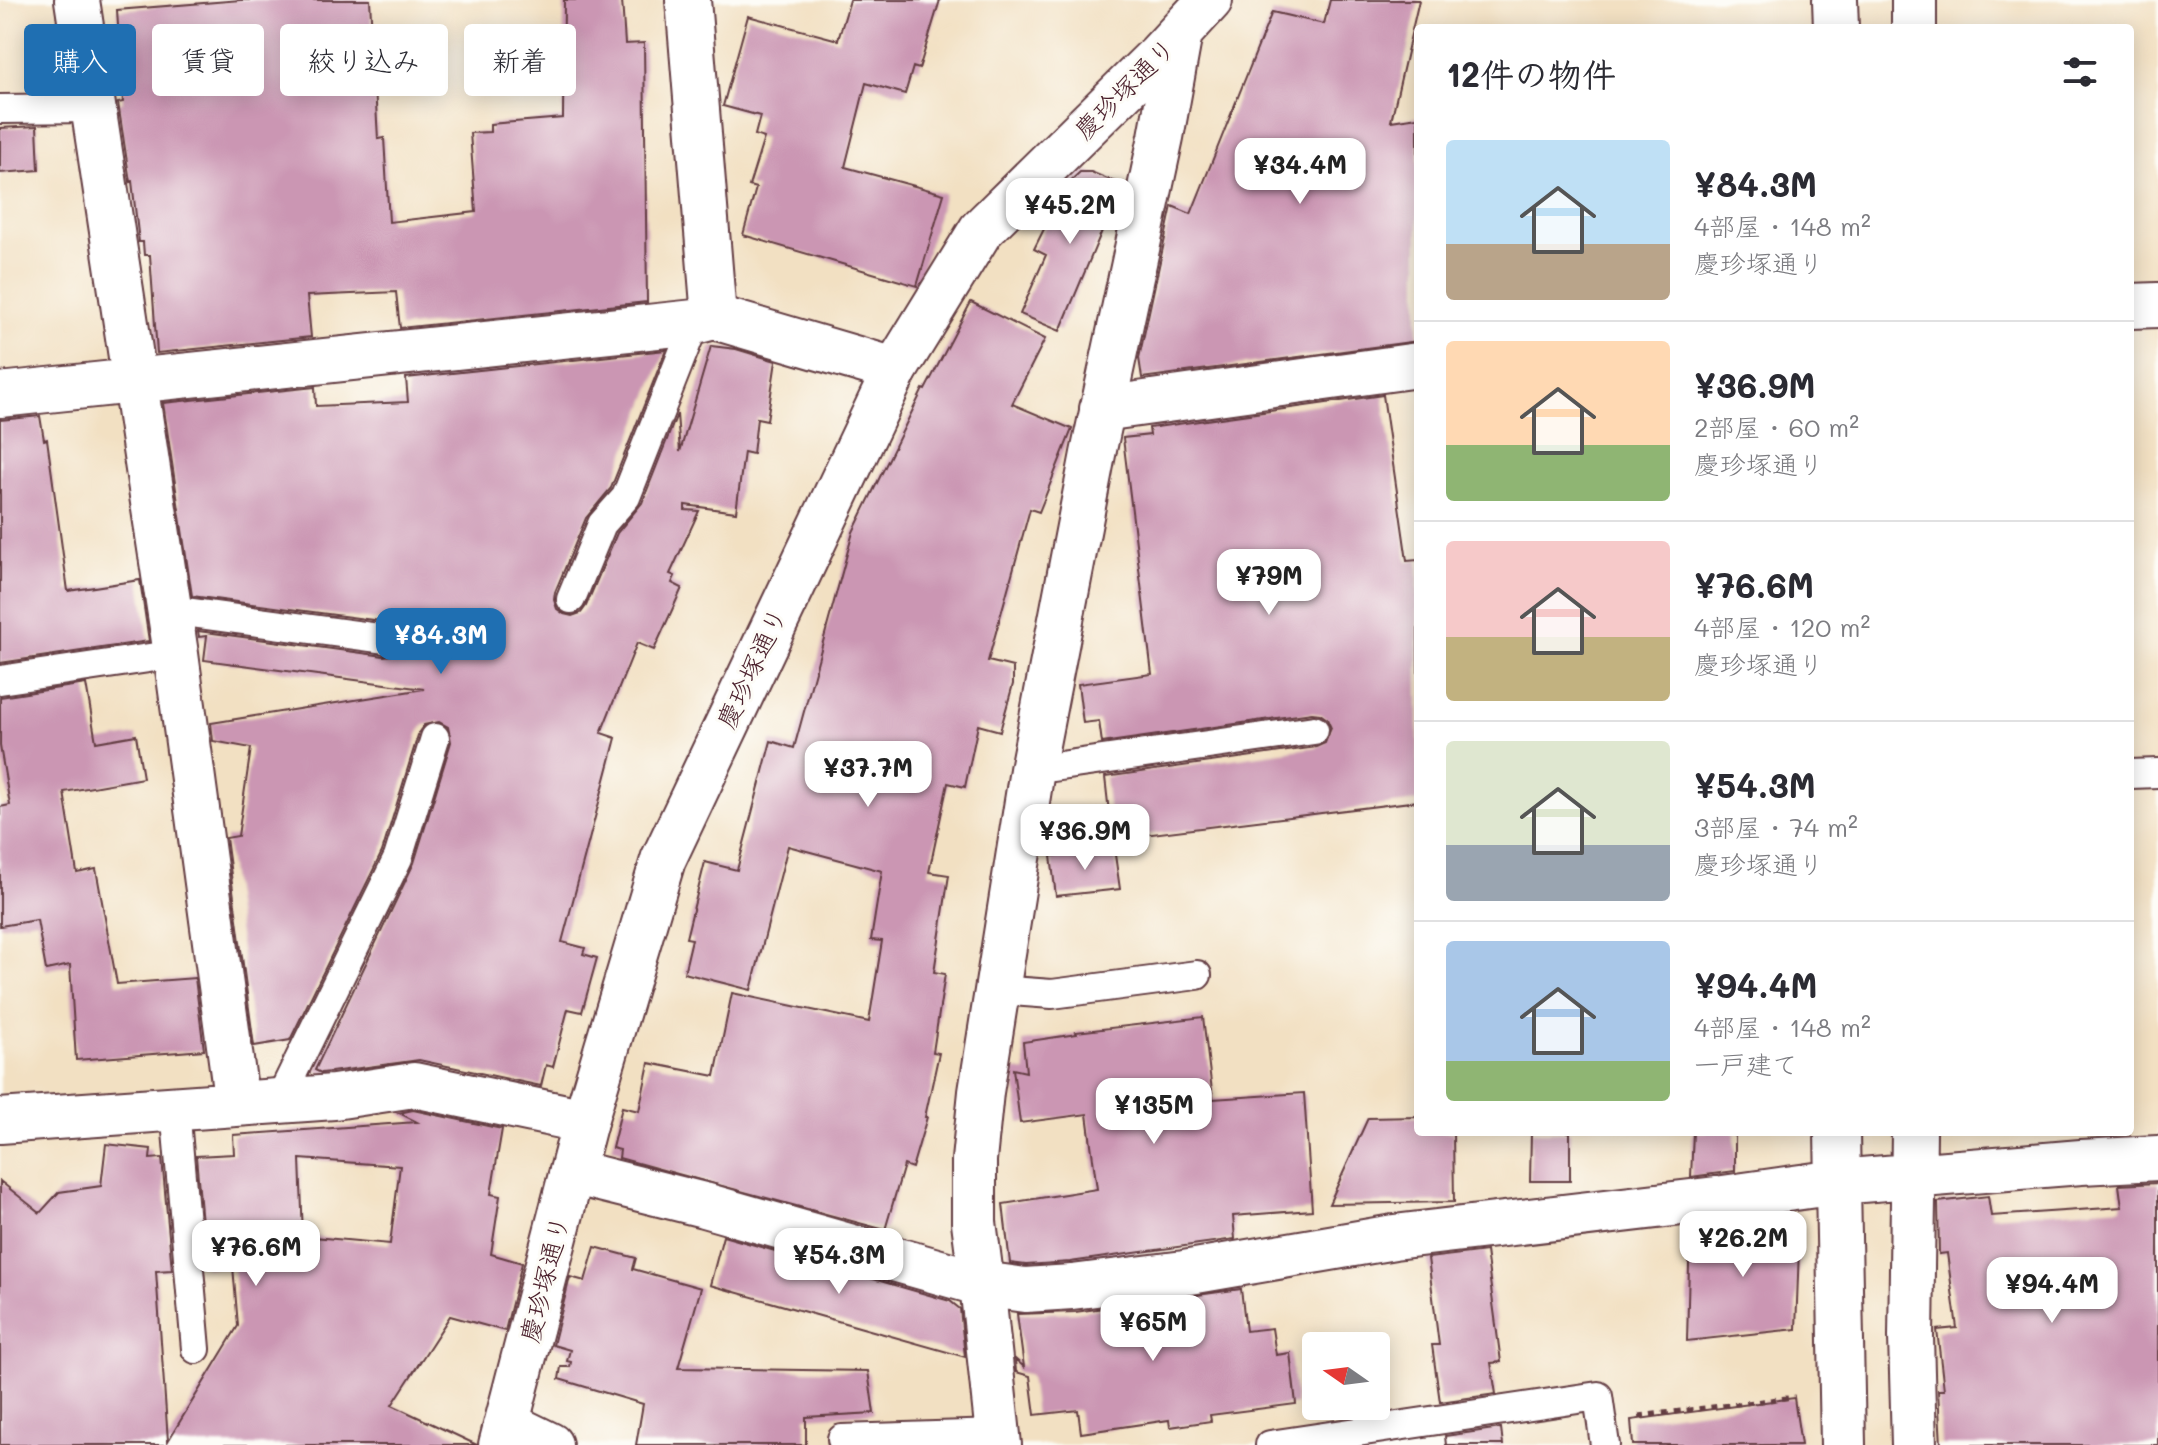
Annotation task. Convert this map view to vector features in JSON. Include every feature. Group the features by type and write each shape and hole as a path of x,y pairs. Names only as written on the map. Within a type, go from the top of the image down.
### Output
{"street":[{"path":"77,0 176,654 258,1103"},
{"path":"688,0 705,319"},
{"name":"慶珍塚通り","path":"504,1434 585,1121 663,860 895,370 981,230 1210,0"},
{"path":"1835,0 1836,24"},
{"path":"1914,0 1914,24"},
{"path":"998,1440 974,1222 974,1160 981,1092 1032,770 1102,409 1161,137 1180,33"},
{"path":"2134,306 2158,305"},
{"path":"0,395 705,319 895,370"},
{"path":"1102,409 1414,366"},
{"path":"0,1121 334,1097 414,1085 585,1121"},
{"path":"1837,1136 1843,1445"},
{"path":"1914,1136 1911,1337 1914,1445"},
{"path":"572,1172 704,1205 982,1284 1025,1290 1184,1273 1394,1237 1837,1182 2158,1158"},
{"path":"504,1434 550,1445"}],"lane":[{"path":"0,109 94,108"},
{"path":"571,599 602,524 626,497 705,319"},
{"path":"170,610 386,639"},
{"path":"0,680 176,654"},
{"path":"1032,770 1314,730"},
{"path":"258,1103 398,858 435,738"},
{"path":"2134,774 2158,773"},
{"path":"998,990 1052,994 1197,975"},
{"path":"175,1108 196,1349"},
{"path":"1270,1445 1334,1440 1598,1396 1603,1433"},
{"path":"842,1439 998,1440"}],"path":[{"path":"1603,1433 1841,1391"}],"building":[{"path":"241,0 370,0 371,24 280,24 280,96 376,96 378,139 384,138 389,222 476,212 470,133 490,132 490,124 563,118 563,96 576,96 576,24 564,24 564,0 622,0 625,44 644,43 647,302 400,328 396,292 307,296 311,337 157,353 150,255 144,255 143,242 139,242 118,103 123,102 123,96 136,96 136,24 118,24 117,10"},
{"path":"850,0 940,0 919,69 913,67 905,94 866,83 845,167 944,194 917,286 743,235 756,188 749,186 764,138 755,135 760,116 723,106 748,16 838,40"},
{"path":"1330,0 1419,0 1391,121 1414,118 1414,342 1142,378 1139,358 1172,206 1191,214 1272,12 1324,24"},
{"path":"37,126 39,170 0,173 0,128"},
{"path":"1080,172 1091,172 1125,186 1119,212 1117,195 1060,331 1020,314 1046,255 1034,249 1066,185"},
{"path":"971,302 1045,339 1012,404 1072,429 1039,512 1030,509 988,661 1013,667 1013,684 1000,731 978,725 965,787 948,783 929,872 949,875 934,972 945,974 933,1052 939,1053 927,1117 912,1168 904,1165 885,1230 619,1158 620,1150 612,1148 622,1107 639,1111 649,1063 715,1076 732,993 869,1022 882,941 871,940 882,871 788,846 751,990 684,973 692,939 686,938 705,862 737,870 771,741 794,748 853,532 923,389"},
{"path":"711,346 736,349 776,361 767,420 757,418 753,454 744,452 736,512 685,505 685,510 699,511 670,574 675,576 672,583 682,588 654,650 637,643 601,733 616,738 562,942 585,948 583,954 597,958 582,1012 568,1009 553,1067 546,1065 541,1086 419,1060 321,1073 315,1070 414,863 451,742 448,727 439,722 424,725 419,732 382,852 290,1040 254,1046 226,838 238,836 251,748 213,741 211,723 424,689 204,660 207,636 199,637 198,631 384,656 399,650 403,640 397,626 388,622 192,596 163,403 315,387 316,406 408,402 406,378 666,350 611,488 586,518 555,592 557,609 572,616 581,613 586,606 617,533 642,503 677,414 680,452"},
{"path":"1383,395 1407,561 1414,560 1414,801 1112,839 1105,777 1316,747 1325,743 1331,728 1327,719 1312,713 1102,743 1099,721 1083,723 1078,684 1152,674 1123,438 1150,435 1149,428"},
{"path":"40,416 44,440 47,439 68,591 140,580 149,641 0,663 0,420"},
{"path":"86,684 96,742 136,735 143,778 64,792 77,873 96,869 117,984 195,978 204,1050 76,1060 70,965 46,970 37,920 0,926 0,807 10,805 0,746 0,697"},
{"path":"1114,848 1120,889 1056,896 1051,856"},
{"path":"1203,1017 1213,1099 1304,1093 1312,1210 1233,1216 1235,1239 1070,1262 1010,1263 1003,1204 1097,1189 1087,1114 1020,1123 1013,1069 1026,1072 1023,1042 1076,1032"},
{"path":"413,1110 502,1129 491,1194 500,1196 491,1254 522,1263 505,1331 450,1316 392,1405 477,1445 0,1445 0,1181 40,1213 59,1192 101,1186 106,1144 151,1149 150,1159 162,1158 172,1270 156,1271 168,1441 238,1326 233,1266 206,1268 196,1156 234,1154 233,1135 417,1122 399,1113","holes":["300,1159 400,1166 390,1244 303,1236"]},
{"path":"1414,1117 1414,1136 1453,1136 1454,1202 1329,1204 1368,1118"},
{"path":"1531,1136 1570,1136 1570,1181 1530,1181"},
{"path":"1693,1136 1735,1136 1735,1171 1691,1177"},
{"path":"2158,1183 2158,1445 1941,1445 1938,1390 1944,1390 1937,1330 1957,1328 1947,1253 1939,1254 1938,1202 1988,1196 1991,1216 2122,1207 2119,1185"},
{"path":"1745,1220 1800,1222 1796,1329 1687,1341 1690,1227"},
{"path":"723,1236 950,1301 960,1309 965,1357 710,1285"},
{"path":"595,1247 636,1258 633,1269 701,1288 678,1368 868,1371 874,1413 806,1417 806,1445 636,1445 643,1404 559,1379 561,1367 570,1367 571,1362 567,1361 570,1350 553,1345 570,1277 585,1281"},
{"path":"1486,1251 1501,1362 1491,1363 1496,1394 1440,1402 1432,1345 1439,1345 1428,1258"},
{"path":"1241,1289 1246,1331 1272,1328 1276,1355 1290,1353 1296,1404 1210,1415 1211,1421 1170,1427 1169,1420 1081,1433 1078,1410 1035,1415 1030,1376 1016,1372 1015,1359 1024,1367 1017,1314 1075,1312"},
{"path":"1794,1398 1801,1445 1633,1445 1631,1420"},
{"path":"1501,1428 1503,1445 1446,1445 1445,1436"}]}
